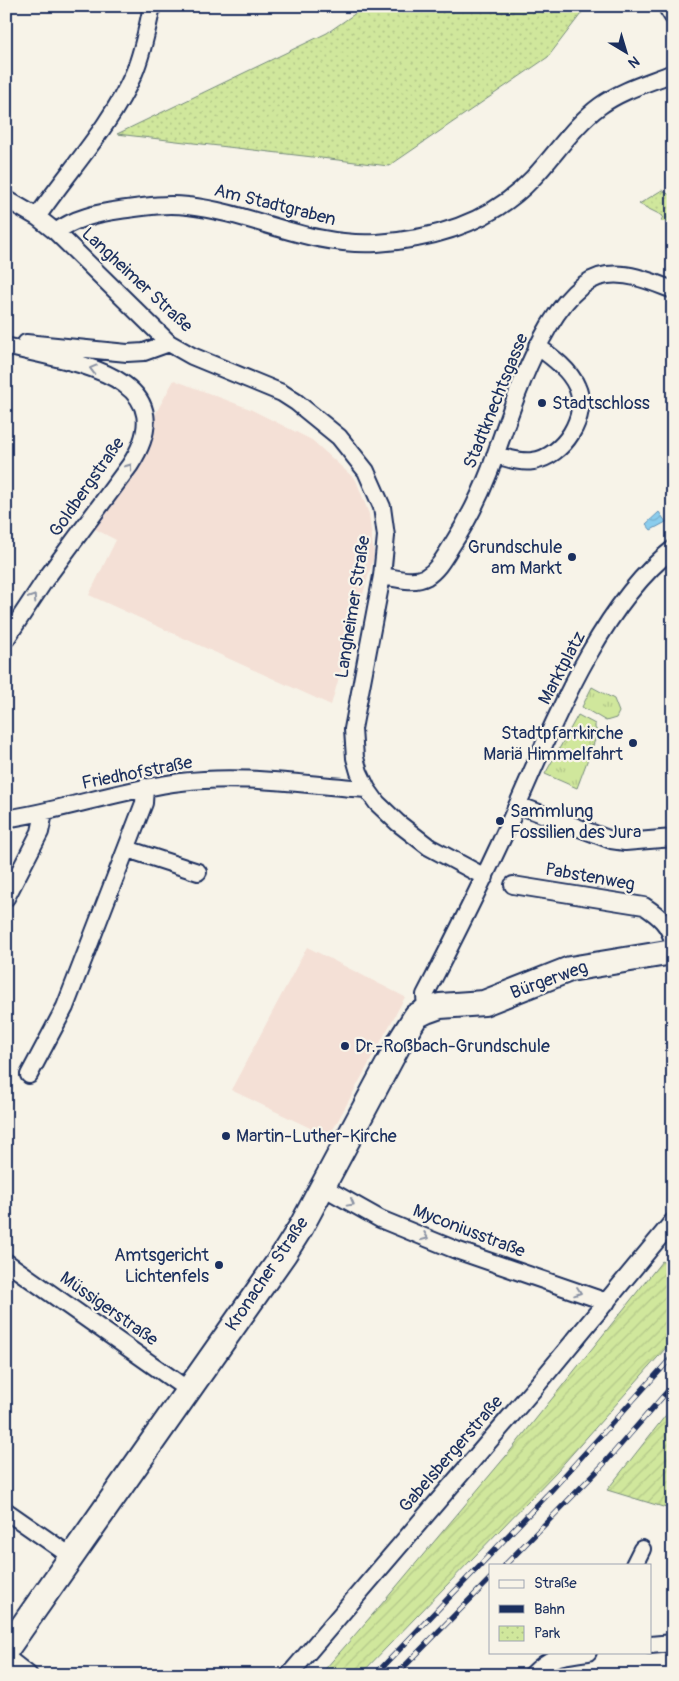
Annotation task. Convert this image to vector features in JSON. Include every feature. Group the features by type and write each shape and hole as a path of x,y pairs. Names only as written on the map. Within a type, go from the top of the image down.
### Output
{"street":[{"path":"37,217 101,128 133,75 144,44 152,6"},
{"path":"666,6 673,17"},
{"name":"Am Stadtgraben","path":"56,232 65,225 82,218 112,211 168,205 208,209 311,238 348,242 398,241 462,227 488,216 512,199 600,106 624,92 673,73"},
{"name":"Langheimer Straße","path":"6,199 37,217 56,232 169,343 192,356 282,393 322,422 348,448 366,471 382,507 386,536 382,576 352,729 355,758 367,789 398,823 428,847 485,877"},
{"name":"Stadtknechtsgasse","path":"382,576 420,580 437,568 463,527 495,455 537,346 570,297 590,281 605,275 636,276 673,290"},
{"path":"6,340 127,353 144,352 169,343"},
{"name":"Goldbergstraße","path":"6,346 102,372 121,380 135,393 144,408 147,429 139,452 44,580 6,639"},
{"path":"495,455 532,462 544,458 564,444 579,413 580,397 577,386 566,371 537,346"},
{"name":"Marktplatz","path":"485,877 589,655 629,594 654,563 673,549"},
{"name":"Friedhofstraße","path":"6,819 44,813 145,787 214,779 261,779 367,789"},
{"path":"29,1075 65,1007 144,803 145,787"},
{"path":"518,805 611,840 625,842 673,838"},
{"path":"6,898 40,832 44,813"},
{"path":"127,849 198,872"},
{"path":"426,1010 425,995 485,877"},
{"name":"Pabstenweg","path":"513,884 644,906 657,915 667,926 673,942"},
{"name":"Bürgerweg","path":"426,1010 440,1006 484,1003 570,969 673,952"},
{"name":"Kronacher Straße","path":"6,1650 284,1254 323,1187 411,1023 426,1010"},
{"name":"Myconiusstraße","path":"323,1187 380,1219 456,1250 607,1302"},
{"name":"Gabelsbergerstraße","path":"289,1675 607,1302 673,1221"},
{"name":"Müssigerstraße","path":"6,1262 188,1390"},
{"path":"6,1511 72,1556"},
{"path":"634,1564 642,1549"},
{"path":"652,1645 673,1642"},
{"path":"532,1675 543,1663 554,1657 574,1654"},
{"path":"6,1657 28,1675"}],"shaded area":[{"path":"174,380 250,409 312,440 356,480 369,514 374,556 331,705 89,595 116,540 93,528"},
{"path":"307,947 405,997 329,1137 231,1090"}],"green space":[{"path":"366,6 587,6 548,57 389,166 117,134 327,33"},
{"path":"662,190 673,197 673,223 661,221 663,216 639,204"},
{"path":"592,687 614,699 619,712 616,718 606,721 582,707"},
{"path":"578,715 595,724 598,732 577,788 545,774"},
{"path":"662,1261 673,1267 673,1340 557,1471 360,1675 320,1675 511,1450"},
{"path":"673,1406 673,1510 607,1490"}],"water":[{"path":"659,512 666,522 651,530 646,524"}],"railway":[{"path":"375,1675 547,1495 673,1356"},
{"path":"506,1564 601,1467 673,1385"},
{"path":"396,1675 489,1580"}],"place":[{"name":"Stadtschloss","path":"542,403"},
{"name":"Grundschule am Markt","path":"572,557"},
{"name":"Stadtpfarrkirche Mariä Himmelfahrt","path":"633,743"},
{"name":"Sammlung Fossilien des Jura","path":"500,821"},
{"name":"Dr.-Roßbach-Grundschule","path":"345,1046"},
{"name":"Martin-Luther-Kirche","path":"226,1136"},
{"name":"Amtsgericht Lichtenfels","path":"219,1265"}]}
